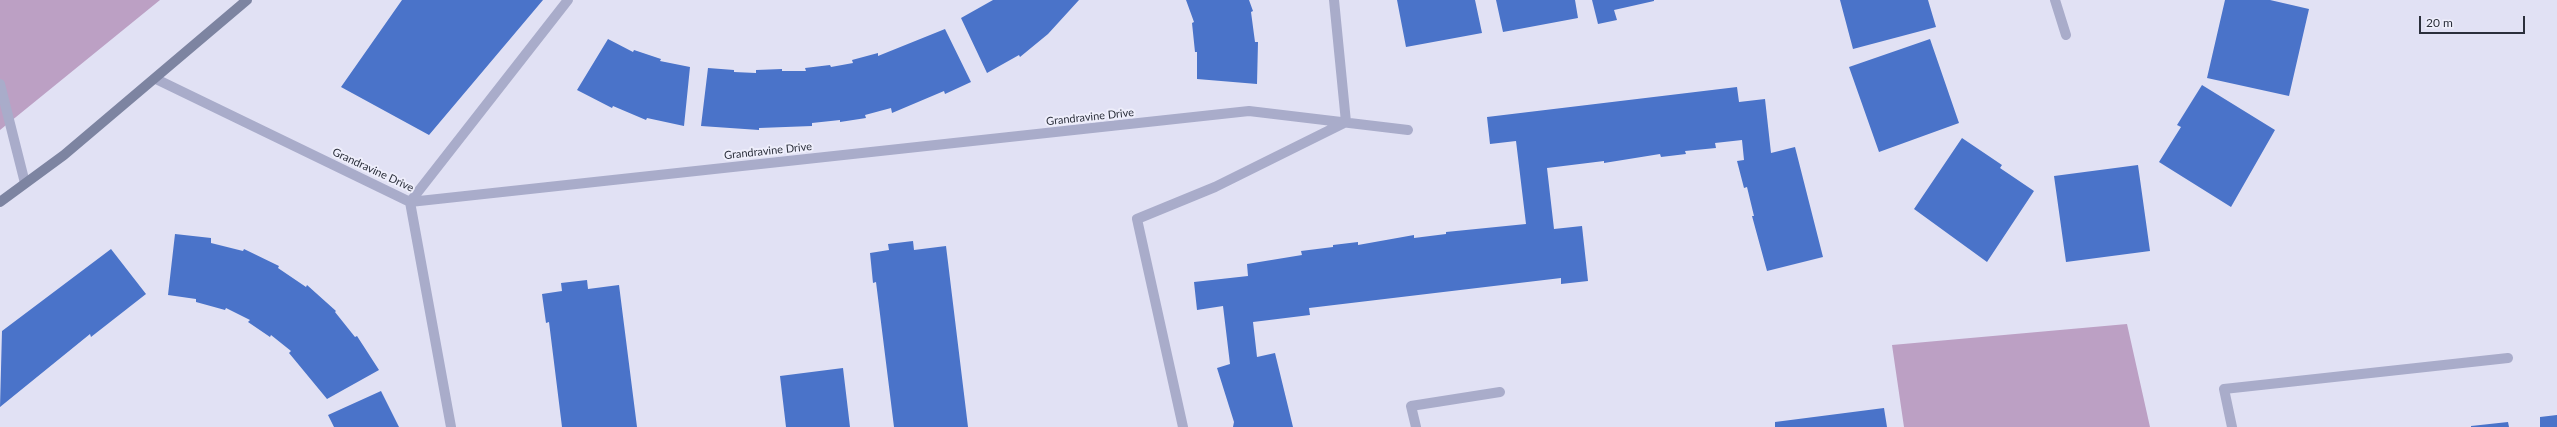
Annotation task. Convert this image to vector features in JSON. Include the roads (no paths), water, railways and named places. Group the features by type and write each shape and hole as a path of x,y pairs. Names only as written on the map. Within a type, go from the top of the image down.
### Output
{"street":[{"path":"0,202 64,155 156,79 247,0"},
{"path":"451,427 410,202 568,0"},
{"path":"1183,427 1137,219 1215,187 1346,122 1334,0"},
{"path":"2055,0 2066,35"},
{"name":"Grandravine Drive","path":"156,79 410,202 1249,111 1408,130"},
{"path":"0,84 26,183"},
{"path":"2232,427 2224,389 2508,358"},
{"path":"1416,427 1411,406 1500,392"}]}
